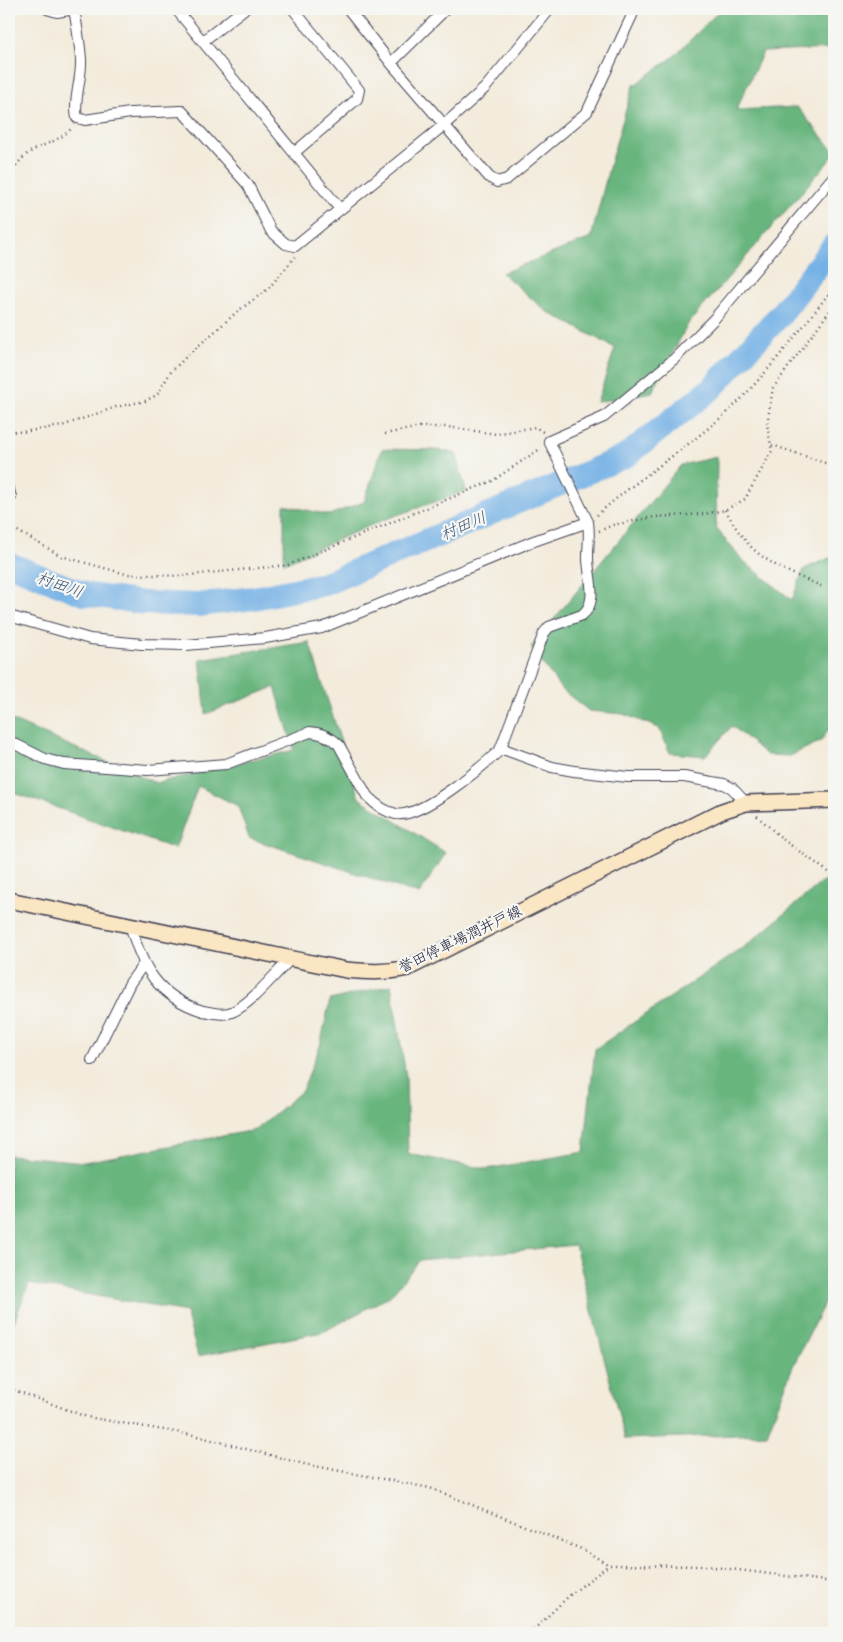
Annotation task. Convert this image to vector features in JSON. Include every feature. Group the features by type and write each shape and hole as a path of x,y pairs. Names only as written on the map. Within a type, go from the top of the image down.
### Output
{"main road":[{"name":"誉田停車場潤井戸線","path":"9,900 346,970 379,973 408,968 722,811 746,803 834,800"}],"street":[{"path":"47,9 57,12 75,9 81,60 80,81 75,109 77,118 85,120 130,113 182,111 248,185 272,231 286,244 295,246 444,125 485,88 550,9"},
{"path":"176,9 340,209"},
{"path":"203,41 244,9"},
{"path":"293,9 358,90 357,100 294,153"},
{"path":"348,9 444,125 489,177 497,182 507,179 588,112 635,9"},
{"path":"391,63 446,9"},
{"path":"9,741 46,759 64,764 148,770 226,764 310,732 319,732 333,739 339,745 367,796 374,803 398,815 411,812 447,792 500,750 544,633 549,627 586,612 590,600 588,559 590,534 588,522 549,441 604,418 674,359 714,319 834,176"},
{"path":"9,490 11,496 9,499"},
{"path":"9,616 90,639 142,644 186,645 265,638 322,628 531,542 588,522"},
{"path":"500,750 506,750 552,767 574,771 628,777 684,777 724,784 737,792 746,803"},
{"path":"130,924 143,964 152,978 174,998 190,1006 220,1014 232,1012 245,1003 291,959"},
{"path":"92,1060 130,983 143,964"}],"path":[{"path":"9,179 15,166 28,152 42,144 64,136 75,125 77,118"},
{"path":"9,431 22,432 62,426 116,407 145,401 157,395 170,374 188,355 238,311 268,289 298,253 304,240"},
{"path":"588,522 628,487 704,431 739,400 834,288"},
{"path":"590,534 613,525 654,517 704,514 725,510 746,499 772,451 767,424 773,388 834,306"},
{"path":"9,308 9,340"},
{"path":"9,526 61,556 126,574 180,576 288,565 492,481 549,441 542,430 535,427 496,434 448,427 420,427 385,434"},
{"path":"772,444 834,466"},
{"path":"725,510 742,537 751,546 788,573 820,586"},
{"path":"746,803 768,827 834,876"},
{"path":"9,1388 87,1417 193,1435 304,1464 430,1488 584,1550 609,1565 707,1566 834,1582"},
{"path":"530,1633 570,1595 609,1565"}],"green space":[{"path":"721,9 834,9 834,49 763,52 736,110 797,107 834,151 834,155 688,324 652,392 597,402 615,348 546,311 502,273 591,238 633,86 673,57"},
{"path":"382,449 434,450 456,453 466,491 383,520 284,563 284,505 329,515 364,502"},
{"path":"717,457 716,528 742,560 792,600 804,569 834,556 834,721 821,741 790,756 767,755 732,726 705,756 670,753 659,728 623,714 589,711 561,689 531,647 681,465"},
{"path":"309,642 359,798 446,853 419,894 249,838 238,806 198,786 175,849 9,791 9,719 156,783 294,750 275,687 206,714 200,659"},
{"path":"834,872 834,1284 793,1366 767,1434 625,1439 575,1245 420,1260 390,1296 323,1332 198,1356 186,1312 29,1284 9,1334 9,1155 84,1162 255,1130 302,1091 320,1046 330,1000 391,985 406,1076 408,1154 487,1169 584,1152 595,1049 748,944"}],"waterway":[{"name":"村田川","path":"9,564 84,594 144,603 198,605 254,598 324,584 626,456 711,389 780,315 834,245"}]}
